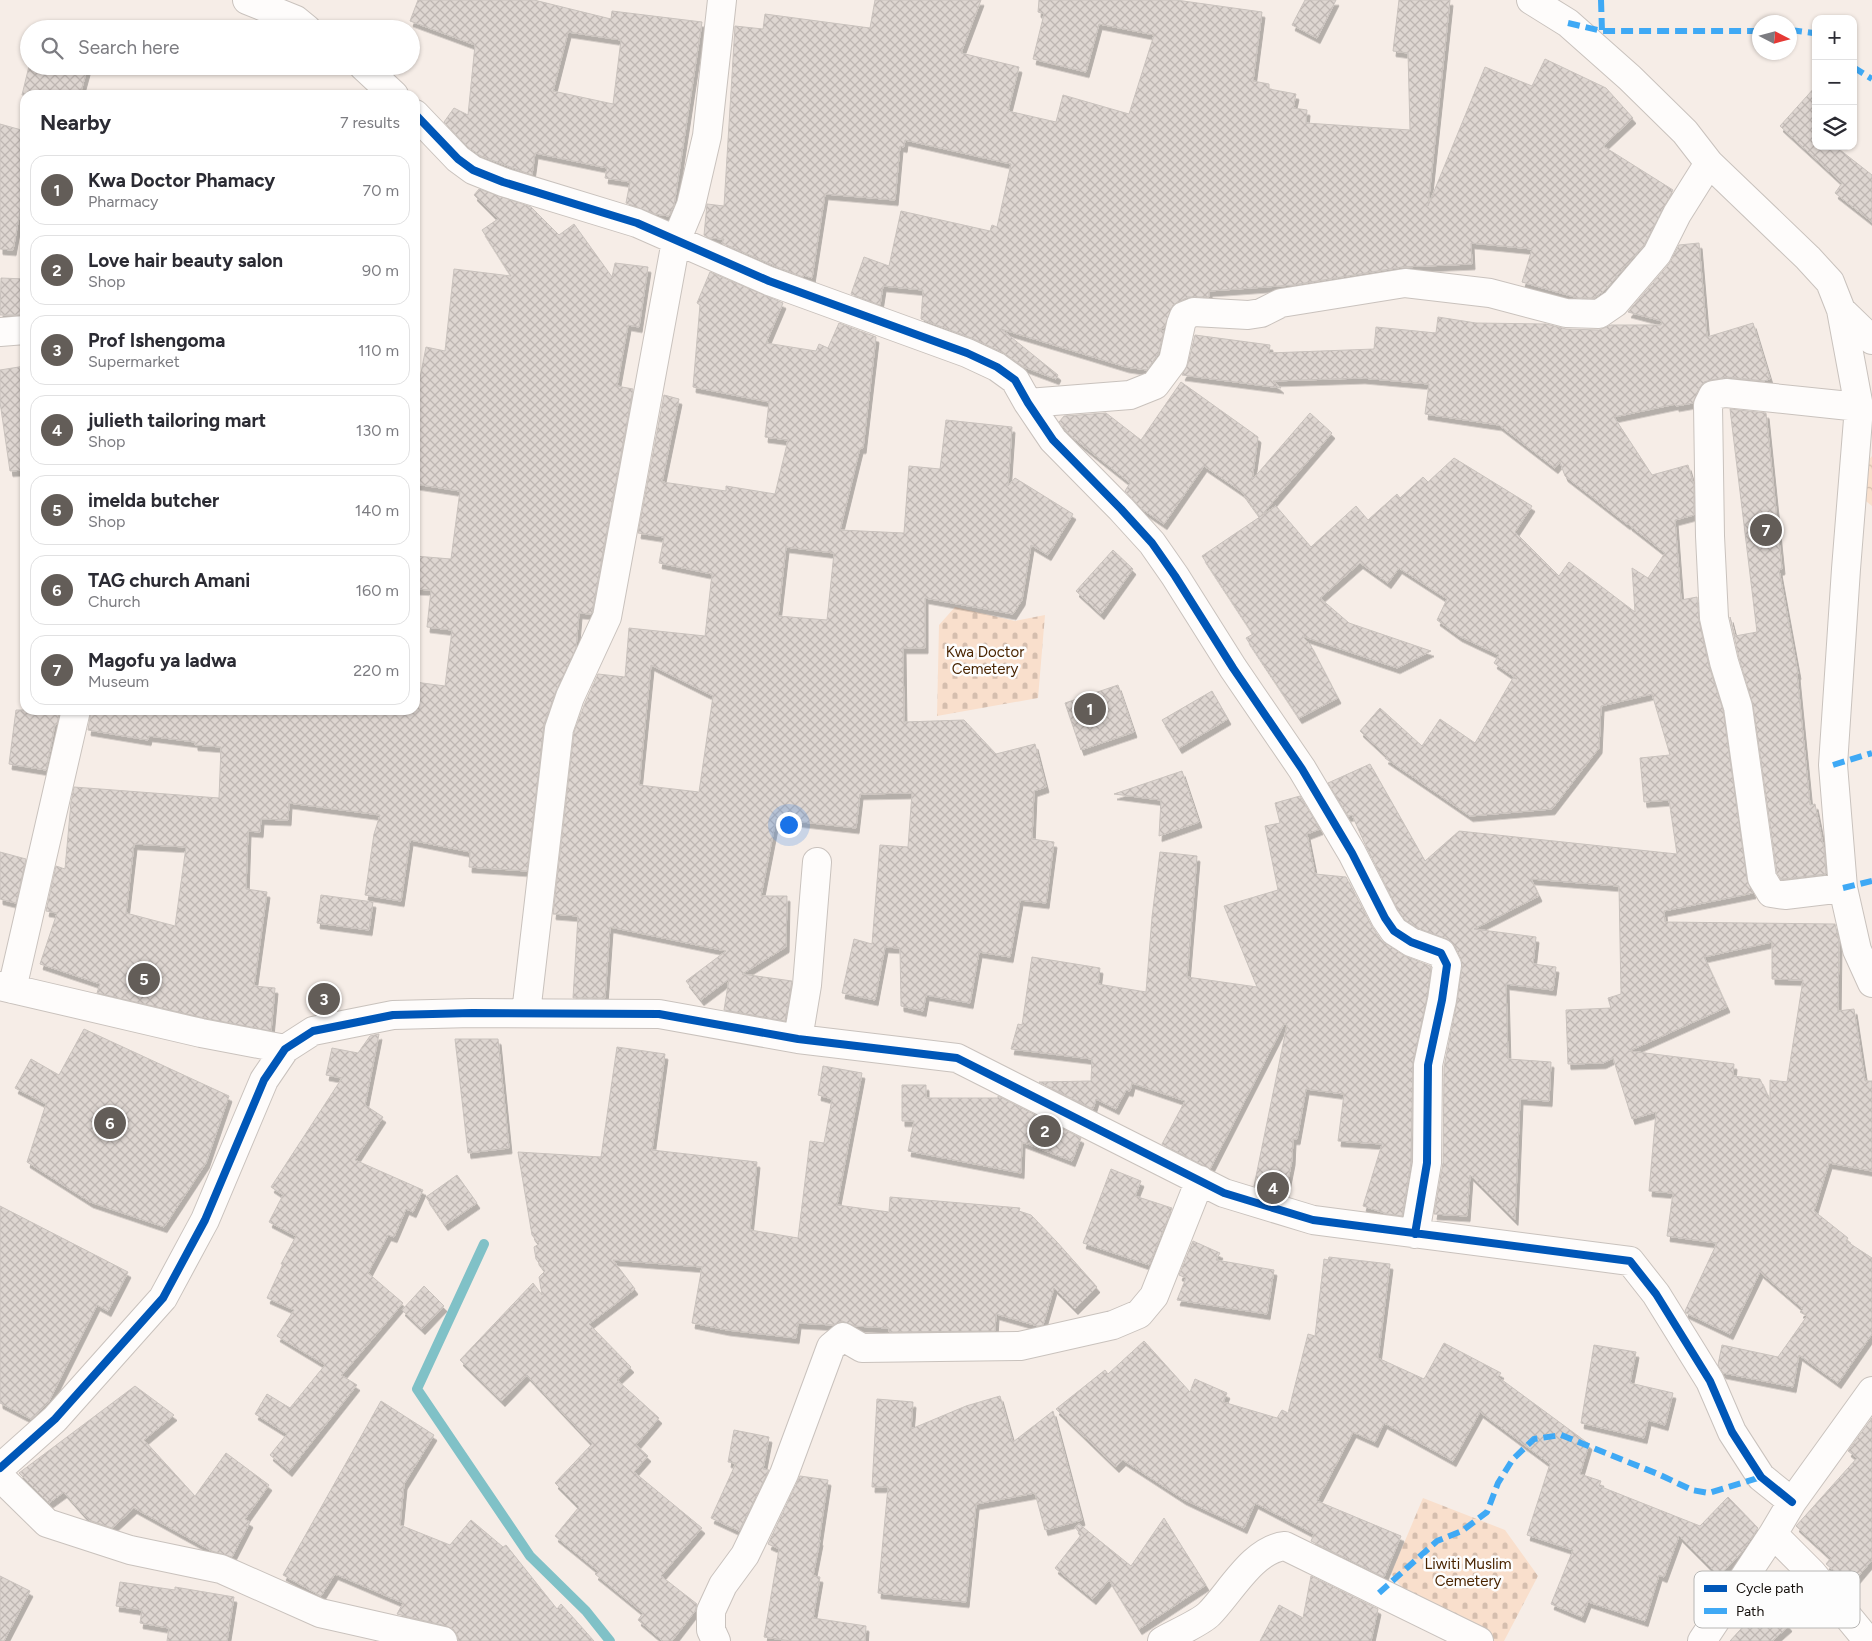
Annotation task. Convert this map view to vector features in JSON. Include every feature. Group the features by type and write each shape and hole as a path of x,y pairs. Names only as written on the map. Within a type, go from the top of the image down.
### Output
{"street":[{"path":"247,0 296,20"},
{"path":"526,1013 559,729 570,697 607,617 676,240 691,205 707,136 722,0"},
{"path":"1531,0 1568,23 1630,78 1685,132 1710,163 1808,258 1830,282 1841,310 1859,407 1833,765 1843,888 1857,950 1872,982"},
{"path":"373,75 389,90"},
{"path":"420,119 458,159 473,170 503,182 638,224 769,281 967,353 997,367 1015,380 1053,440 1152,543 1175,576 1233,668 1302,769 1326,813 1352,853 1385,918 1394,931 1411,942 1442,953 1447,965 1442,1000 1428,1064 1427,1163 1415,1234"},
{"path":"1028,403 1130,395 1155,385 1173,361 1184,316 1194,312 1248,315 1261,313 1281,303 1405,283 1490,293 1566,313 1599,314 1615,303 1656,254 1710,163"},
{"path":"1841,310 1872,340"},
{"path":"0,332 20,330"},
{"path":"1843,888 1785,895 1771,893 1762,878 1738,707 1724,662 1714,618 1710,536 1708,405 1713,395 1726,393 1859,407"},
{"path":"75,715 6,987 201,1033 285,1049"},
{"path":"798,1039 807,985 817,862"},
{"path":"0,1468 55,1418 163,1298 205,1220 264,1080 285,1049 313,1031 393,1015 659,1014 798,1039 957,1058 1224,1192 1312,1220 1630,1261 1656,1294 1710,1381 1732,1432 1760,1477 1792,1502"},
{"path":"716,1641 711,1630 711,1611 723,1585 745,1555 784,1474 832,1347 844,1337 862,1348 1020,1346 1113,1326 1139,1314 1154,1296 1200,1180"},
{"path":"1748,1571 1792,1502 1872,1391"},
{"path":"0,1477 47,1523 130,1550 221,1569 320,1612 443,1641"},
{"path":"1773,1534 1810,1571"},
{"path":"1162,1641 1208,1616 1230,1588 1259,1557 1274,1547 1284,1546 1479,1641"},
{"path":"1702,1641 1711,1628"},
{"path":"1857,1628 1868,1641"}],"green space":[{"path":"1872,456 1872,506 1847,486"},
{"name":"Kwa Doctor Cemetery","path":"955,607 1015,621 1045,615 1038,698 937,716 939,625"},
{"name":"Liwiti Muslim Cemetery","path":"1423,1498 1505,1530 1538,1576 1504,1641 1483,1641 1417,1606 1391,1574"}],"building":[{"path":"418,0 534,0 611,19 612,11 702,22 674,205 669,216 655,214 626,203 630,182 605,178 607,168 535,153 532,175 481,156 468,147 444,122 454,108 468,115 475,45 420,25 420,20 410,20","holes":["568,32 621,40 613,104 553,91"]},
{"path":"875,0 981,0 961,53 1019,67 1008,111 1056,122 1063,95 1129,114 1154,35 1099,24 1086,72 1033,59 1044,14 1038,12 1039,0 1176,0 1262,12 1253,81 1269,84 1269,89 1296,94 1293,108 1307,110 1306,123 1410,130 1408,53 1393,51 1399,0 1450,0 1428,206 1485,67 1532,86 1545,59 1606,88 1633,118 1603,146 1673,190 1644,245 1604,291 1594,298 1578,298 1522,282 1532,249 1471,243 1472,264 1402,267 1293,285 1209,291 1209,297 1188,297 1173,305 1164,328 1157,330 1164,331 1158,354 1147,370 1126,367 1001,329 1058,375 1056,379 1024,367 1004,353 974,339 921,319 923,290 883,286 880,305 851,294 864,257 889,266 901,211 990,231 992,225 997,227 1011,164 905,140 904,147 900,146 895,200 825,194 812,278 803,275 803,277 722,243 724,239 709,238 704,235 707,204 724,206 735,26 763,29 765,14 870,28"},
{"path":"1305,0 1336,0 1317,38 1292,25"},
{"path":"27,75 86,75 81,90 23,90"},
{"path":"1812,90 1812,150 1840,150 1872,175 1872,222 1835,193 1842,183 1780,126"},
{"path":"0,124 20,130 20,212 13,250 0,249"},
{"path":"479,189 531,207 559,235 574,224 612,277 615,263 648,267 639,327 628,325 617,386 633,389 592,612 591,614 579,613 576,648 556,691 544,724 527,871 469,867 470,852 410,840 401,901 365,895 374,834 380,815 289,803 288,820 261,819 260,832 248,831 246,889 267,892 254,986 275,988 271,1031 204,1018 97,993 100,984 40,964 57,913 46,911 56,866 65,869 74,787 219,798 221,747 195,745 195,742 149,736 148,740 88,730 90,715 420,715 420,683 445,686 452,630 427,627 431,590 420,589 420,556 451,559 460,491 420,485 420,378 426,347 445,351 454,269 511,276 482,230 498,219 474,195","holes":["134,844 186,847 175,926 126,913"]},
{"path":"1699,243 1707,337 1753,323 1770,379 1764,381 1727,377 1711,380 1704,382 1699,388 1693,403 1676,406 1676,404 1614,417 1652,475 1688,465 1694,486 1694,515 1675,520 1681,600 1697,597 1699,621 1709,666 1723,710 1747,880 1753,893 1664,911 1665,922 1835,924 1839,941 1838,1011 1854,1009 1865,1081 1872,1081 1872,1171 1829,1163 1814,1211 1848,1238 1846,1241 1872,1258 1872,1334 1838,1383 1799,1355 1793,1387 1723,1373 1718,1365 1722,1345 1778,1357 1807,1316 1800,1312 1803,1309 1760,1272 1730,1334 1686,1313 1685,1311 1717,1243 1667,1236 1673,1193 1649,1191 1656,1112 1632,1119 1613,1058 1603,1063 1568,1064 1566,1010 1611,1008 1608,998 1621,994 1619,886 1531,879 1539,896 1474,929 1536,937 1533,964 1556,967 1553,990 1506,984 1508,1059 1551,1062 1549,1101 1520,1099 1515,1220 1470,1175 1467,1216 1434,1214 1443,1163 1444,1067 1457,1002 1462,967 1461,959 1455,946 1447,939 1418,928 1405,920 1398,910 1352,815 1348,816 1328,783 1370,764 1425,861 1459,831 1677,854 1669,800 1644,802 1640,758 1670,755 1652,694 1601,706 1599,748 1552,809 1470,816 1385,758 1388,757 1360,731 1380,708 1422,746 1440,719 1475,743 1513,678 1517,679 1494,663 1499,655 1459,636 1437,620 1447,599 1399,568 1388,583 1360,563 1320,598 1349,623 1431,651 1397,668 1302,636 1310,644 1338,698 1299,718 1246,638 1253,634 1202,556 1276,506 1311,547 1356,506 1368,520 1397,494 1400,498 1423,477 1428,482 1454,458 1532,506 1515,532 1559,576 1569,562 1635,612 1632,568 1648,578 1665,553 1629,525 1629,523 1627,524 1565,476 1560,462 1555,468 1499,425 1425,414 1429,384 1362,378 1273,381 1281,388 1182,375 1188,364 1195,335 1270,345 1269,353 1374,349 1376,327 1436,333 1438,317 1476,323 1546,324 1566,329 1599,330 1611,325 1661,325 1662,321 1628,312 1669,264 1679,245","holes":["1772,942 1772,979 1803,980 1787,1082 1770,1080 1770,1101 1760,1079 1733,1076 1734,1064 1629,1051 1727,1007 1704,957"]},
{"path":"710,272 783,303 766,343 816,351 819,344 828,348 839,323 876,337 863,448 860,448 840,530 904,533 909,466 940,469 946,420 1012,427 1008,486 1015,478 1073,514 1048,555 1031,545 1022,600 1013,614 925,598 925,648 903,648 904,722 964,720 996,754 1035,744 1046,787 1034,791 1032,839 1054,842 1046,903 1020,900 1010,957 979,952 970,1003 926,995 923,1011 901,1006 900,948 885,947 875,1000 842,993 854,939 872,944 880,845 908,847 912,793 860,794 856,828 776,819 761,896 787,896 786,947 742,974 792,981 785,1021 724,1010 729,979 701,1000 686,981 726,951 610,927 605,998 573,998 578,916 553,914 574,732 598,674 625,677 629,628 705,636 712,574 659,563 664,537 638,533 664,395 679,399 662,482 726,491 726,486 775,494 788,440 765,437 769,402 693,387 700,305 697,303","holes":["786,547 834,553 827,620 778,616","651,665 713,696 699,792 639,785"]},
{"path":"1,278 20,279 20,315 0,315"},
{"path":"20,367 20,470 10,471 0,402 0,370"},
{"path":"1181,382 1258,437 1252,480 1310,413 1332,433 1260,517 1242,492 1204,466 1164,524 1142,509 1125,491 1130,483 1071,436 1059,422 1064,416 1106,413 1141,440"},
{"path":"1730,409 1766,413 1782,569 1779,570 1798,674 1810,805 1815,804 1824,849 1826,874 1781,879 1777,873 1753,705 1739,658 1730,617 1735,636 1757,632"},
{"path":"1113,550 1133,569 1101,614 1076,591"},
{"path":"1118,685 1134,732 1081,750 1065,703"},
{"path":"1212,691 1228,719 1179,748 1162,720"},
{"path":"16,710 20,710 20,715 59,715 57,724 55,724 46,770 9,764"},
{"path":"1182,771 1199,822 1159,836 1161,800 1114,794"},
{"path":"1300,796 1320,829 1307,834 1315,874 1346,877 1381,940 1403,955 1431,968 1427,997 1413,1062 1411,1162 1402,1216 1388,1214 1363,1206 1382,1144 1338,1141 1344,1094 1306,1089 1297,1139 1293,1139 1292,1160 1285,1195 1254,1186 1287,1025 1284,1024 1210,1169 1162,1144 1185,1101 1132,1083 1130,1091 1126,1090 1116,1109 1096,1099 1093,1109 1039,1082 1091,1081 1092,1059 1011,1049 1018,1024 1022,1025 1032,957 1100,968 1098,984 1146,992 1160,852 1197,856 1187,977 1257,987 1224,906 1278,890 1265,826 1280,823 1275,803"},
{"path":"0,852 26,859 16,903 0,899"},
{"path":"321,895 373,902 369,930 317,923"},
{"path":"84,1029 229,1096 206,1163 164,1227 90,1202 27,1162 46,1104 15,1088 31,1059 59,1075"},
{"path":"379,1034 365,1105 383,1117 355,1160 423,1190 413,1212 406,1209 394,1237 388,1235 368,1273 403,1303 341,1375 357,1385 289,1471 270,1455 287,1434 255,1414 267,1394 290,1408 325,1365 277,1336 294,1310 267,1298 283,1264 281,1264 296,1236 269,1222 283,1195 271,1187 342,1078 326,1075 332,1048 358,1053 370,1036"},
{"path":"455,1039 498,1039 509,1148 468,1153"},
{"path":"617,1047 665,1054 652,1150 757,1162 750,1230 798,1238 810,1141 824,1143 832,1099 818,1095 823,1066 862,1073 837,1205 889,1212 890,1197 1020,1208 1019,1211 1031,1215 1097,1287 1075,1309 1054,1288 1043,1325 1038,1326 996,1314 995,1331 889,1332 889,1328 855,1326 842,1321 834,1325 798,1323 796,1338 727,1330 692,1323 702,1267 613,1260 635,1289 589,1324 631,1367 617,1380 659,1418 636,1445 648,1456 634,1472 702,1528 661,1576 697,1604 695,1611 672,1641 663,1641 638,1620 643,1613 595,1574 598,1571 555,1536 579,1507 555,1483 592,1444 527,1375 502,1401 460,1360 533,1283 542,1295 539,1277 545,1271 536,1259 534,1247 539,1244 532,1235 518,1152 601,1157"},
{"path":"902,1085 926,1085 926,1098 998,1098 998,1096 1081,1138 1072,1161 1022,1142 1021,1173 908,1151 914,1121 902,1121"},
{"path":"1111,1169 1141,1181 1135,1196 1172,1208 1149,1265 1083,1243"},
{"path":"457,1175 477,1203 445,1225 426,1197"},
{"path":"0,1206 128,1272 108,1311 97,1305 48,1403 31,1419 0,1403"},
{"path":"1193,1241 1220,1253 1216,1260 1274,1270 1267,1314 1177,1300 1186,1278 1179,1275"},
{"path":"1329,1257 1390,1264 1378,1358 1424,1379 1444,1343 1501,1373 1498,1377 1589,1444 1580,1474 1601,1481 1599,1486 1700,1526 1728,1497 1758,1528 1741,1553 1724,1571 1714,1571 1679,1536 1664,1577 1659,1575 1645,1621 1588,1602 1582,1617 1551,1604 1573,1550 1527,1535 1550,1464 1480,1412 1453,1461 1384,1423 1375,1442 1353,1432 1317,1501 1401,1536 1384,1577 1311,1541 1314,1534 1255,1503 1244,1528 1183,1499 1123,1460 1116,1467 1056,1409 1105,1370 1108,1374 1144,1341 1190,1392 1195,1379 1227,1393 1223,1402 1277,1418 1282,1410 1288,1413 1308,1334 1315,1336 1324,1259 1328,1260"},
{"path":"424,1286 444,1306 422,1329 402,1310"},
{"path":"1594,1345 1636,1352 1630,1383 1673,1393 1665,1425 1648,1420 1644,1438 1581,1423"},
{"path":"135,1386 174,1415 144,1440 195,1496 226,1453 269,1485 245,1519 250,1522 232,1557 212,1551 134,1508 112,1528 89,1520 64,1492 49,1503 19,1473"},
{"path":"1000,1396 1013,1442 1053,1411 1082,1520 1045,1530 1035,1493 976,1504 966,1602 878,1593 888,1487 872,1487 877,1399 913,1402 911,1429 966,1406"},
{"path":"381,1401 434,1435 404,1484 400,1525 450,1545 471,1520 503,1547 506,1545 557,1609 561,1604 594,1641 458,1641 458,1636 453,1629 397,1614 403,1603 335,1574 321,1596 283,1575"},
{"path":"1872,1418 1872,1560 1860,1574 1860,1571 1834,1571 1826,1564 1831,1558 1796,1526 1857,1458 1848,1451"},
{"path":"734,1430 769,1437 763,1469 769,1470 739,1531 711,1518 736,1463 728,1462"},
{"path":"800,1476 828,1480 813,1576 820,1577 813,1618 866,1626 865,1641 791,1641 764,1637 779,1549 768,1544"},
{"path":"1164,1518 1206,1585 1139,1629 1109,1580 1093,1599 1055,1568 1081,1535 1075,1527 1079,1524 1131,1566"},
{"path":"0,1576 30,1591 4,1641 0,1641"},
{"path":"1311,1576 1378,1609 1371,1641 1260,1641 1279,1605 1303,1618"},
{"path":"120,1582 175,1590 175,1587 234,1597 227,1641 167,1641 169,1628 140,1623 142,1610 116,1606"},
{"path":"1742,1628 1787,1628 1772,1641 1730,1641"}],"waterway":[{"path":"484,1244 417,1389 530,1556 586,1611 610,1641"}],"marked path":[{"path":"1601,0 1602,31"},
{"path":"1568,23 1602,31 1752,31"},
{"path":"1797,31 1812,33"},
{"path":"1857,70 1872,79"},
{"path":"1833,765 1872,753"},
{"path":"1843,888 1872,881"},
{"path":"1379,1593 1437,1541 1462,1531 1487,1512 1498,1483 1513,1459 1534,1439 1561,1435 1658,1474 1692,1490 1709,1493 1761,1477"}],"cycle path":[{"path":"420,119 458,159 473,170 503,182 637,223 769,281 967,353 997,367 1015,380 1053,440 1152,543 1175,576 1233,668 1302,769 1352,853 1385,918 1394,931 1411,942 1441,953 1447,965 1442,1000 1428,1065 1427,1163 1415,1234"},
{"path":"0,1468 55,1419 163,1298 205,1220 264,1080 285,1049 313,1031 393,1015 472,1013 659,1014 798,1039 957,1058 1224,1193 1313,1220 1630,1261 1656,1294 1710,1381 1732,1432 1761,1477 1792,1502"}],"place":[{"name":"Magofu ya ladwa","path":"1766,530"},
{"name":"Kwa Doctor Phamacy","path":"1090,709"},
{"name":"imelda butcher","path":"144,979"},
{"name":"Prof Ishengoma","path":"324,999"},
{"name":"TAG church Amani","path":"110,1123"},
{"name":"Love hair beauty salon","path":"1045,1131"},
{"name":"julieth tailoring mart","path":"1273,1188"}]}
